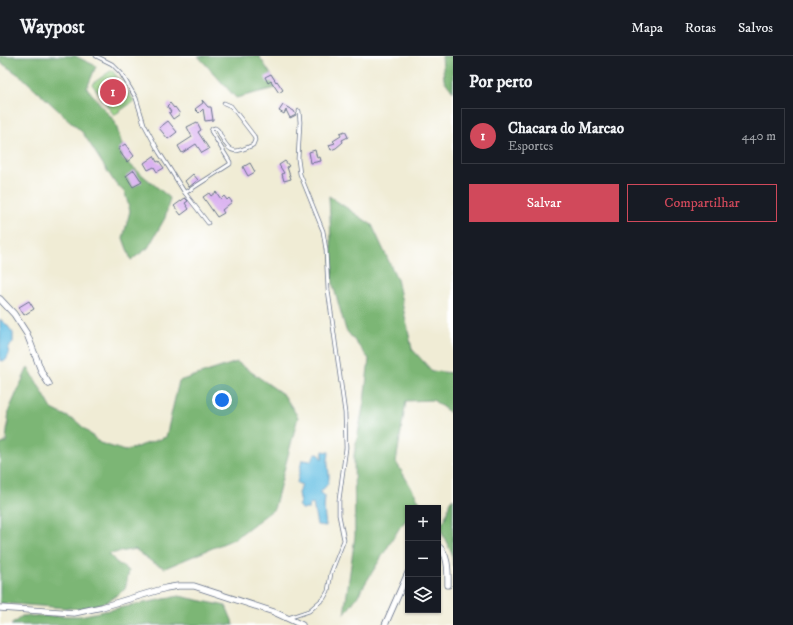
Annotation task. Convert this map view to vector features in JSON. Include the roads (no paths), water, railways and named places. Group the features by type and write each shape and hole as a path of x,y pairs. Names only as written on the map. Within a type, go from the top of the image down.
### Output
{"street":[{"path":"0,299 14,314 27,334 42,373 49,384"},
{"path":"441,550 448,567 448,585"},
{"path":"385,625 406,577"},
{"path":"0,608 74,613 102,607 166,588 194,586 274,612 302,625"}],"lane":[{"path":"96,56 112,64 121,73 136,98 144,124 159,152 185,193 208,223"},
{"path":"185,193 230,164 211,131 212,129 218,129 227,146 233,150 239,152 253,145 255,140 254,136 231,106 224,103"},
{"path":"288,618 309,611 324,598 328,591 331,573 344,540 339,515 339,500 346,448 344,413 328,290 326,250 323,231 300,174 298,159 300,122 298,111"}],"water":[{"path":"0,319 13,333 13,342 8,349 9,354 6,360 0,361"},
{"path":"323,451 329,452 329,480 320,492 325,496 324,510 326,526 317,525 313,503 310,504 309,509 301,509 298,505 300,503 298,493 302,485 297,483 302,460 312,461 315,453 319,454 322,459"}],"place":[{"name":"Chacara do Marcao","path":"113,92"}]}
